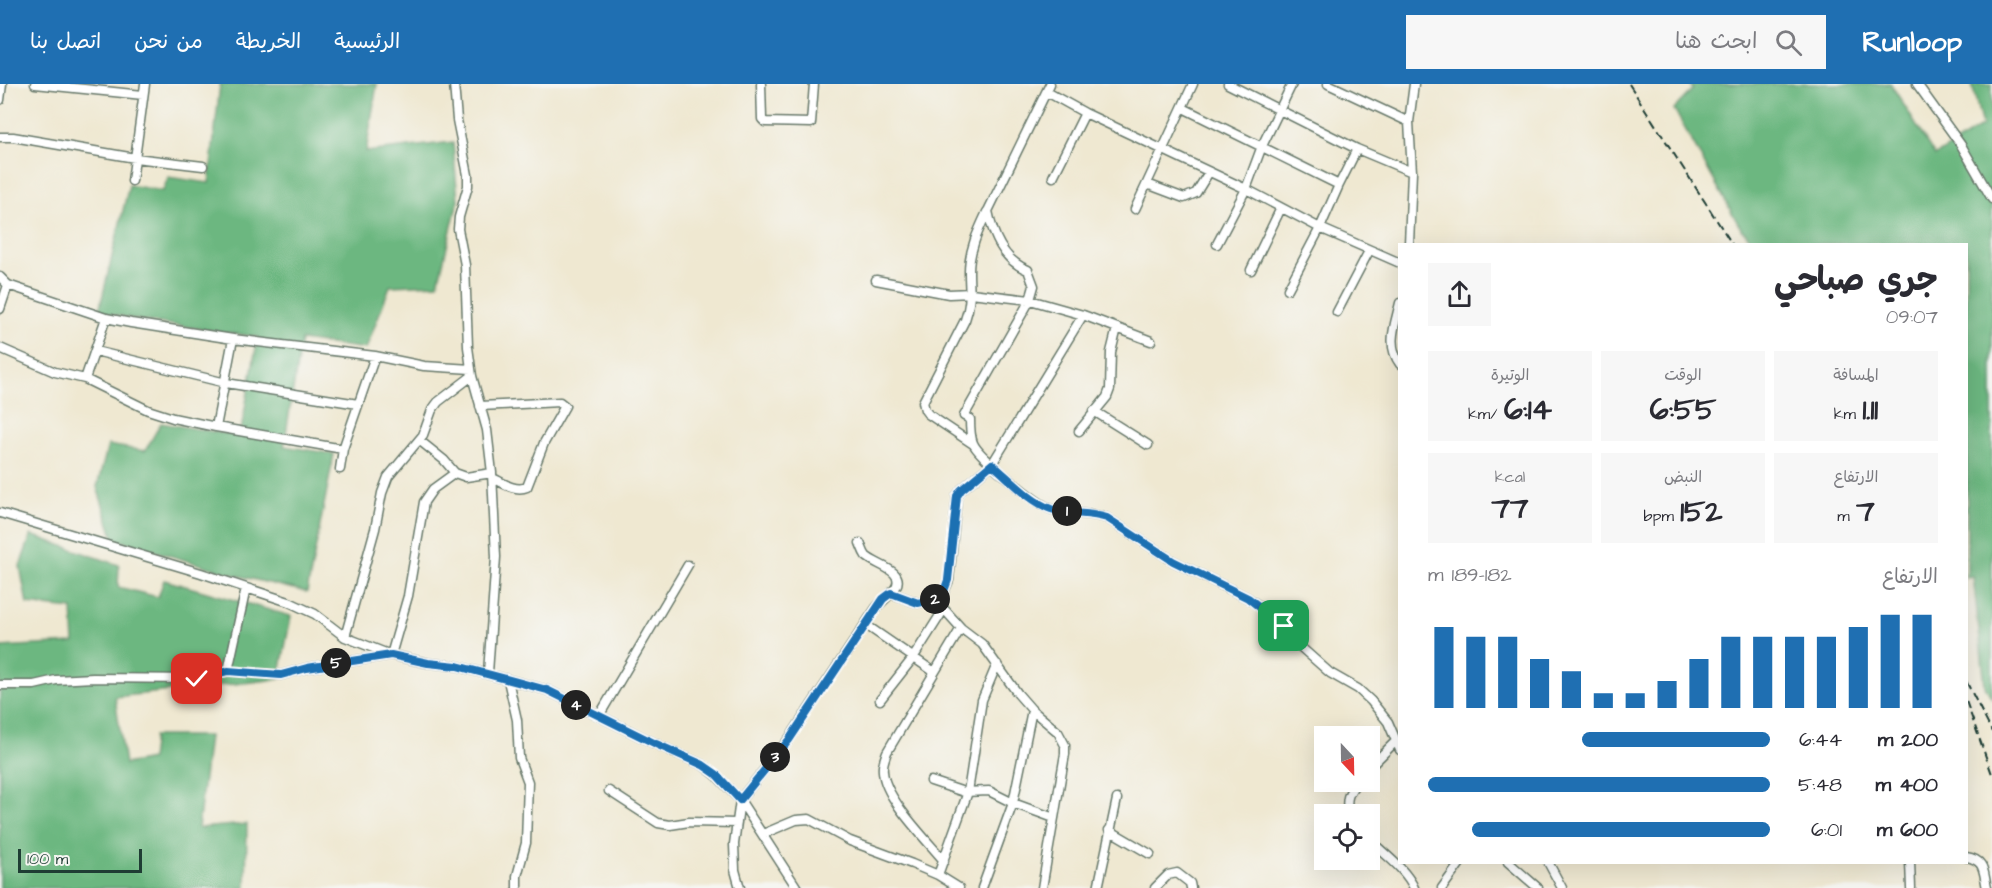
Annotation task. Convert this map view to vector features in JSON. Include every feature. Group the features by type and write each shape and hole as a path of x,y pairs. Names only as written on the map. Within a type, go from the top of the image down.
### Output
{"street":[{"path":"0,100 2,84"},
{"path":"35,84 143,95"},
{"path":"132,181 145,84"},
{"path":"454,84 456,120 468,174 468,186 459,217 465,265 468,346 472,373 487,430 493,476 496,557 488,673"},
{"path":"761,84 762,119 765,122 811,123 814,84"},
{"path":"1136,209 1193,84"},
{"path":"1228,84 1358,149 1412,172"},
{"path":"1217,244 1246,189 1262,146 1292,84"},
{"path":"1328,84 1409,122"},
{"path":"1409,243 1412,172 1409,122 1414,84"},
{"path":"1917,84 1961,145 1992,199"},
{"path":"1380,759 1397,746 1384,716 1358,689 1330,673 1295,642 1284,626 1262,608 1248,598 1173,561 1107,518 1097,514 1053,510 1037,502 992,464 973,444 928,414 923,402 970,306 969,270 973,242 1049,88 1085,113 1246,189 1320,228 1398,262"},
{"path":"1183,108 1339,185"},
{"path":"1053,177 1085,113"},
{"path":"0,137 13,137 135,158 203,166"},
{"path":"1288,289 1358,149"},
{"path":"1147,184 1184,198 1196,193 1209,172"},
{"path":"1251,270 1281,208"},
{"path":"973,444 970,419 964,416 1030,300 1034,286 1028,270 1016,265 1001,247 990,224 988,211"},
{"path":"1337,312 1369,251"},
{"path":"0,277 8,285 106,318 233,339 375,356 472,373"},
{"path":"876,280 950,294 971,293 1030,300 1083,315 1151,341"},
{"path":"0,309 8,285"},
{"path":"1398,311 1392,334 1393,353 1398,361"},
{"path":"891,593 918,603 943,594 947,587 957,496 992,464 1083,315"},
{"path":"85,379 106,318"},
{"path":"1079,431 1107,397 1110,389 1111,352 1117,328"},
{"path":"216,427 233,339"},
{"path":"0,348 55,372 85,379 148,410 173,418 343,449"},
{"path":"95,351 226,382 358,404"},
{"path":"340,469 343,449 375,356"},
{"path":"345,637 385,484 425,431 432,410 438,402 472,373"},
{"path":"419,440 444,460 455,474 466,477 493,476 512,487 522,489 527,487 544,443 565,406 560,402 480,406"},
{"path":"1094,411 1148,445"},
{"path":"391,655 408,596 424,502 433,489 455,474"},
{"path":"0,513 302,607 345,637 391,655 428,663 457,666 547,690 703,765 716,774 740,800 797,888"},
{"path":"740,888 735,870 734,844 740,800 789,740 880,603 898,583 896,574 866,556 860,543"},
{"path":"599,716 688,565"},
{"path":"228,671 246,588"},
{"path":"934,599 961,628 976,638 1018,694 1032,710 1058,732 1065,745 1042,888"},
{"path":"880,700 914,658 944,609"},
{"path":"866,625 933,671"},
{"path":"944,861 912,826 886,785 883,774 887,752 933,671 961,628"},
{"path":"0,685 34,686 66,679 93,678 197,679 228,671 281,675 307,668 391,655"},
{"path":"938,875 968,792 982,700 997,664"},
{"path":"508,680 517,720 519,758 528,782 526,843 517,876 517,888"},
{"path":"982,888 1013,803 1032,710"},
{"path":"931,781 968,792 989,791 1013,803 1054,818"},
{"path":"609,791 658,823 670,825 689,822 737,823"},
{"path":"1098,888 1117,799"},
{"path":"762,834 796,820 809,819 865,848 938,875 959,888"},
{"path":"1109,830 1150,854"},
{"path":"1380,850 1405,875 1414,888"},
{"path":"1968,857 1976,858 1982,864 1987,888"},
{"path":"1442,888 1460,864"},
{"path":"1510,864 1538,888"},
{"path":"1549,864 1562,888"},
{"path":"1910,864 1911,888"},
{"path":"1155,888 1168,875 1177,873 1190,883 1191,888"}],"green space":[{"path":"220,84 377,84 366,152 453,142 458,201 438,284 390,286 366,349 301,340 284,446 334,454 307,592 235,575 114,539 97,487 108,445 145,451 161,423 240,436 258,337 138,320 99,311 129,185 163,191 168,177 209,183"},
{"path":"1690,84 1891,84 1935,156 1982,126 1972,84 1992,84 1992,699 1985,686 1973,577 1968,578 1968,243 1754,243 1740,227 1674,109 1693,89"},
{"path":"31,535 119,565 118,587 158,597 164,580 291,616 279,679 115,697 125,764 151,759 154,736 209,736 198,828 247,824 246,888 0,888 0,647 74,643 72,609 27,604 20,566"}],"railway":[{"path":"1629,84 1731,243"},
{"path":"1968,685 1992,732"},
{"path":"1968,707 1992,774"}],"route":[{"path":"197,679 228,671 281,675 307,668 391,655 428,663 457,666 547,690 703,765 716,774 740,800 789,740 883,599 891,593 912,602 925,603 943,594 948,580 957,496 992,464 1037,502 1053,510 1097,514 1107,518 1173,561 1248,598 1284,626"}]}
